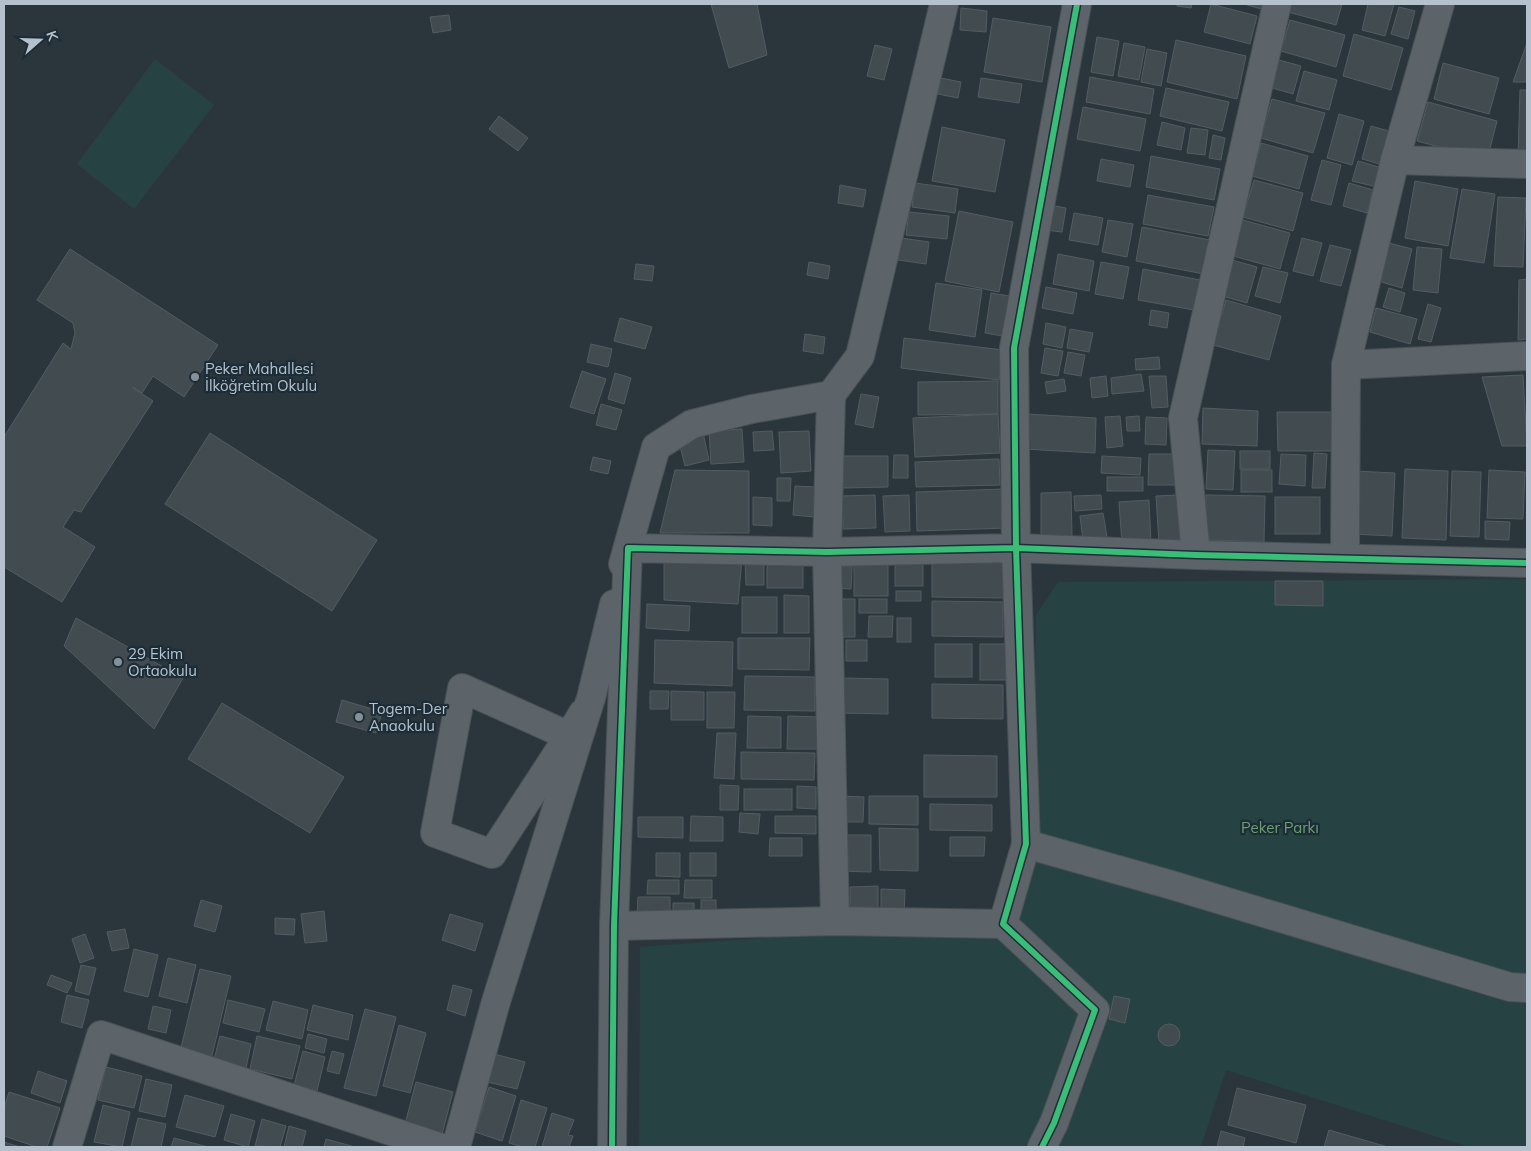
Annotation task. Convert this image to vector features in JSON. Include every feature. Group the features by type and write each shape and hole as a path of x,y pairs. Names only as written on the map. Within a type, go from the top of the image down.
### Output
{"street":[{"path":"835,921 828,552 831,395 860,356 944,4"},
{"path":"1003,924 1026,844 1016,548 1014,348 1077,4"},
{"path":"1196,555 1182,418 1277,4"},
{"path":"1345,558 1346,365 1395,160 1440,4"},
{"path":"1395,160 1527,164"},
{"path":"1346,365 1527,356"},
{"path":"456,1147 495,1005 591,698 628,548 656,447 692,424 752,409 831,395"},
{"path":"628,548 828,552 1016,548 1196,555 1527,563"},
{"path":"612,1147 614,926 628,548"},
{"path":"570,736 462,688 435,833 492,854 570,736 591,698"},
{"path":"1026,844 1168,884 1510,987 1527,988"},
{"path":"614,926 835,921 1003,924 1095,1010 1054,1122 1042,1147"},
{"path":"67,1147 101,1036 440,1147"}],"green space":[{"path":"155,59 214,105 134,209 77,164"},
{"name":"Peker Parkı","path":"1527,579 1527,1147 1469,1147 1226,1070 1201,1147 639,1147 640,947 1013,920 1032,855 1036,615 1058,582"}],"building":[{"path":"711,4 757,4 767,55 729,68"},
{"path":"1177,4 1192,4 1191,8 1177,6"},
{"path":"1211,4 1257,16 1250,44 1204,32"},
{"path":"1244,4 1267,4 1265,10"},
{"path":"1290,4 1342,4 1336,25 1288,12"},
{"path":"1368,4 1394,4 1385,36 1362,30"},
{"path":"1399,7 1415,11 1408,39 1391,34"},
{"path":"961,8 987,11 986,32 960,30"},
{"path":"449,15 451,30 433,33 430,17"},
{"path":"993,18 1051,27 1042,82 984,72"},
{"path":"1290,20 1345,35 1336,67 1281,51"},
{"path":"1354,34 1403,48 1391,90 1343,76"},
{"path":"1097,37 1119,41 1113,76 1091,72"},
{"path":"1176,40 1246,56 1237,99 1167,82"},
{"path":"1124,43 1145,47 1139,80 1118,76"},
{"path":"1527,43 1527,82 1513,82"},
{"path":"875,45 892,49 884,80 867,76"},
{"path":"1147,49 1167,53 1161,86 1141,82"},
{"path":"1279,60 1301,66 1293,94 1272,88"},
{"path":"1443,63 1499,78 1489,114 1434,99"},
{"path":"1304,71 1337,80 1329,110 1296,101"},
{"path":"1090,77 1154,89 1150,114 1086,102"},
{"path":"941,78 961,82 958,98 938,94"},
{"path":"981,78 1022,84 1019,103 978,97"},
{"path":"1166,88 1229,102 1222,131 1160,116"},
{"path":"1520,90 1527,90 1527,158 1518,157"},
{"path":"1272,99 1325,113 1313,153 1261,138"},
{"path":"1428,102 1497,121 1487,160 1417,141"},
{"path":"1083,107 1146,119 1140,151 1077,139"},
{"path":"1339,114 1364,121 1352,165 1327,158"},
{"path":"499,116 528,138 518,151 489,129"},
{"path":"1162,122 1185,128 1181,150 1157,145"},
{"path":"1371,126 1396,133 1386,166 1362,159"},
{"path":"942,127 1005,140 995,192 932,181"},
{"path":"1191,128 1208,130 1205,155 1187,153"},
{"path":"1213,135 1225,138 1221,160 1209,158"},
{"path":"1261,143 1308,156 1299,189 1252,176"},
{"path":"1151,156 1220,169 1214,200 1146,187"},
{"path":"1101,159 1134,165 1130,187 1097,181"},
{"path":"1322,160 1341,165 1331,205 1311,200"},
{"path":"1358,161 1382,168 1377,187 1352,181"},
{"path":"1254,180 1303,193 1293,231 1243,217"},
{"path":"1415,181 1458,189 1448,246 1405,238"},
{"path":"915,183 958,189 955,213 912,207"},
{"path":"1349,183 1373,190 1367,213 1343,206"},
{"path":"840,185 866,190 863,207 838,203"},
{"path":"1462,189 1495,194 1484,263 1450,258"},
{"path":"1148,195 1214,207 1208,236 1143,224"},
{"path":"1498,197 1526,198 1523,267 1494,266"},
{"path":"1049,205 1066,208 1062,232 1045,230"},
{"path":"959,211 1013,222 999,292 945,281"},
{"path":"909,212 949,216 947,239 906,235"},
{"path":"1074,213 1103,218 1098,245 1069,240"},
{"path":"1108,220 1133,224 1127,257 1102,252"},
{"path":"1243,220 1290,233 1280,269 1233,256"},
{"path":"1142,227 1210,240 1204,274 1136,261"},
{"path":"901,238 929,242 926,264 898,260"},
{"path":"1302,238 1322,243 1313,276 1293,271"},
{"path":"1389,243 1412,249 1402,288 1378,281"},
{"path":"1330,245 1351,250 1341,286 1320,281"},
{"path":"1417,247 1442,249 1438,293 1413,290"},
{"path":"70,249 218,345 184,397 153,376 142,393 133,387 153,401 81,512 74,510 63,527 95,547 62,602 4,567 4,437 63,343 71,349 75,333 73,323 37,300"},
{"path":"1058,254 1094,261 1089,291 1053,284"},
{"path":"1232,260 1257,267 1247,303 1222,296"},
{"path":"809,262 830,266 828,279 807,275"},
{"path":"1101,262 1129,267 1123,299 1095,294"},
{"path":"636,264 654,266 652,281 634,279"},
{"path":"1263,267 1288,273 1280,303 1255,296"},
{"path":"1143,269 1200,280 1194,310 1138,300"},
{"path":"1527,279 1527,339 1518,340 1519,280"},
{"path":"936,283 982,290 975,337 929,330"},
{"path":"1046,287 1077,293 1073,314 1042,308"},
{"path":"1389,288 1405,293 1400,312 1383,307"},
{"path":"991,293 1009,296 1003,336 985,333"},
{"path":"1226,300 1281,316 1269,360 1213,345"},
{"path":"1428,304 1441,308 1431,342 1418,339"},
{"path":"1376,308 1417,319 1410,344 1370,332"},
{"path":"1151,310 1169,313 1167,328 1149,325"},
{"path":"620,318 652,327 645,349 614,341"},
{"path":"1046,323 1066,327 1062,348 1043,344"},
{"path":"1070,329 1093,333 1089,352 1067,348"},
{"path":"805,334 825,337 823,354 803,351"},
{"path":"904,338 1003,350 999,380 901,368"},
{"path":"591,344 612,349 608,367 587,362"},
{"path":"1045,348 1063,351 1058,376 1041,373"},
{"path":"1068,352 1085,355 1081,376 1064,373"},
{"path":"1159,357 1160,369 1136,370 1135,359"},
{"path":"582,371 606,379 594,414 570,407"},
{"path":"615,373 631,378 624,404 608,399"},
{"path":"1141,374 1144,391 1112,394 1111,378"},
{"path":"1523,375 1527,446 1502,446 1482,377"},
{"path":"1106,376 1108,396 1092,398 1090,378"},
{"path":"1149,376 1166,376 1168,407 1152,408"},
{"path":"1064,379 1066,391 1047,394 1045,382"},
{"path":"998,381 998,414 918,415 918,382"},
{"path":"861,394 879,397 873,428 855,424"},
{"path":"601,404 622,410 616,430 596,425"},
{"path":"1203,408 1258,411 1257,446 1202,444"},
{"path":"1277,412 1332,412 1333,451 1278,451"},
{"path":"998,414 1000,453 915,457 913,418"},
{"path":"1026,414 1096,418 1095,453 1024,449"},
{"path":"1120,416 1123,446 1107,448 1105,417"},
{"path":"1139,416 1140,431 1127,431 1126,417"},
{"path":"1146,417 1167,418 1166,445 1145,444"},
{"path":"742,429 744,462 711,464 709,431"},
{"path":"772,431 774,450 754,451 753,432"},
{"path":"809,431 811,471 781,473 779,432"},
{"path":"210,433 377,540 332,611 165,504"},
{"path":"703,433 709,460 685,466 678,438"},
{"path":"1208,450 1235,451 1233,490 1206,489"},
{"path":"1240,451 1270,451 1270,469 1240,469"},
{"path":"1314,453 1327,454 1325,488 1312,488"},
{"path":"1149,454 1180,454 1179,485 1148,485"},
{"path":"1281,454 1306,455 1305,486 1279,484"},
{"path":"894,455 908,455 908,478 893,478"},
{"path":"843,456 888,456 888,487 842,488"},
{"path":"1102,456 1141,458 1140,475 1101,473"},
{"path":"593,457 611,461 608,474 590,470"},
{"path":"999,459 1000,485 916,487 915,462"},
{"path":"1405,469 1448,471 1446,540 1402,538"},
{"path":"675,470 749,471 749,533 660,533"},
{"path":"1241,470 1272,470 1272,492 1241,492"},
{"path":"1489,470 1525,472 1523,519 1487,518"},
{"path":"1354,471 1395,473 1392,536 1352,534"},
{"path":"1452,471 1481,472 1479,537 1450,536"},
{"path":"1107,477 1143,477 1143,491 1107,491"},
{"path":"777,478 791,478 790,501 777,501"},
{"path":"795,486 816,487 814,517 793,515"},
{"path":"1005,489 1007,528 917,531 916,492"},
{"path":"1071,492 1072,536 1041,537 1041,493"},
{"path":"875,495 876,528 843,529 842,496"},
{"path":"909,495 910,531 885,532 883,496"},
{"path":"1101,495 1102,509 1075,511 1074,496"},
{"path":"1178,495 1180,542 1159,543 1156,496"},
{"path":"1206,495 1265,496 1264,542 1205,540"},
{"path":"753,497 772,498 772,526 753,525"},
{"path":"1275,497 1320,497 1320,534 1275,534"},
{"path":"1149,500 1151,543 1122,544 1119,502"},
{"path":"1103,513 1107,537 1083,541 1080,516"},
{"path":"1485,521 1510,522 1509,540 1485,539"},
{"path":"664,554 742,558 738,604 664,600"},
{"path":"745,560 764,560 764,585 746,585"},
{"path":"767,562 803,562 803,588 767,588"},
{"path":"932,562 1005,562 1005,598 932,597"},
{"path":"895,563 923,563 923,586 895,586"},
{"path":"854,565 888,565 888,596 854,596"},
{"path":"834,566 852,566 851,589 834,588"},
{"path":"1275,581 1323,581 1323,606 1275,605"},
{"path":"896,591 921,591 921,601 896,601"},
{"path":"784,595 809,596 809,633 784,633"},
{"path":"742,597 777,597 777,633 742,633"},
{"path":"836,599 855,599 855,637 835,637"},
{"path":"859,599 887,599 887,613 859,613"},
{"path":"932,601 1003,602 1003,637 932,636"},
{"path":"647,604 690,606 689,631 646,628"},
{"path":"869,616 893,616 892,637 868,637"},
{"name":"29 Ekim Ortaokulu","path":"76,618 183,678 154,729 64,646"},
{"path":"897,618 911,618 911,642 897,642"},
{"path":"738,638 810,638 809,670 738,669"},
{"path":"655,640 733,642 732,686 654,683"},
{"path":"846,640 867,640 867,661 846,661"},
{"path":"935,644 972,644 972,677 935,677"},
{"path":"980,644 1007,644 1007,680 980,680"},
{"path":"745,676 815,677 815,711 744,710"},
{"path":"843,678 888,679 888,714 842,713"},
{"path":"932,684 1003,685 1003,719 932,718"},
{"path":"650,691 669,691 668,709 650,709"},
{"path":"671,691 704,692 704,720 671,720"},
{"path":"707,692 735,692 734,728 707,728"},
{"name":"Togem-Der Anaokulu","path":"342,700 382,712 376,733 336,722"},
{"path":"222,703 344,777 310,833 188,759"},
{"path":"748,716 781,717 781,748 747,748"},
{"path":"788,716 820,717 819,749 787,749"},
{"path":"717,733 736,733 734,779 714,778"},
{"path":"741,752 815,753 814,780 741,779"},
{"path":"924,755 997,756 997,797 924,797"},
{"path":"720,785 739,786 738,810 720,810"},
{"path":"797,786 816,787 816,809 797,808"},
{"path":"744,789 792,789 792,810 744,810"},
{"path":"840,796 864,797 863,822 840,822"},
{"path":"869,796 918,796 918,825 869,824"},
{"path":"930,804 992,805 992,831 930,830"},
{"path":"740,813 760,814 758,834 739,832"},
{"path":"691,816 723,817 723,841 690,841"},
{"path":"775,816 816,816 816,834 775,833"},
{"path":"638,817 683,817 683,838 638,837"},
{"path":"879,828 918,829 918,871 880,870"},
{"path":"840,835 871,835 871,872 840,871"},
{"path":"950,837 985,837 984,856 950,856"},
{"path":"770,838 802,838 802,856 769,856"},
{"path":"656,853 680,853 680,877 656,876"},
{"path":"690,853 716,853 716,876 690,876"},
{"path":"648,880 679,880 679,894 647,894"},
{"path":"685,880 712,880 712,898 684,898"},
{"path":"878,886 878,915 850,914 850,887"},
{"path":"881,889 905,890 904,916 881,915"},
{"path":"638,897 670,897 670,918 637,917"},
{"path":"201,900 222,906 215,932 194,926"},
{"path":"701,900 716,900 716,913 701,913"},
{"path":"673,903 694,903 694,919 673,918"},
{"path":"324,911 327,941 305,943 301,914"},
{"path":"450,914 483,924 475,951 442,940"},
{"path":"275,918 295,919 294,935 275,934"},
{"path":"125,929 129,948 112,951 107,932"},
{"path":"85,934 94,958 80,963 72,939"},
{"path":"134,949 158,955 148,997 124,991"},
{"path":"168,958 196,965 187,1003 159,996"},
{"path":"81,965 96,968 89,995 75,991"},
{"path":"200,969 231,976 211,1060 180,1052"},
{"path":"51,975 72,983 67,993 47,985"},
{"path":"453,985 472,990 465,1016 447,1010"},
{"path":"67,995 89,1000 82,1028 61,1022"},
{"path":"1114,996 1130,999 1125,1023 1109,1019"},
{"path":"228,1000 265,1009 259,1032 223,1023"},
{"path":"273,1001 308,1010 302,1039 266,1030"},
{"path":"313,1005 353,1015 348,1040 307,1030"},
{"path":"153,1006 171,1010 166,1033 148,1029"},
{"path":"365,1009 396,1017 376,1096 344,1088"},
{"path":"1169,1024 1177,1027 1180,1035 1177,1043 1169,1046 1161,1043 1158,1035 1161,1027"},
{"path":"399,1025 426,1033 410,1093 383,1086"},
{"path":"308,1034 327,1039 324,1053 305,1048"},
{"path":"220,1036 251,1044 246,1068 214,1060"},
{"path":"257,1036 300,1046 292,1079 250,1069"},
{"path":"303,1051 325,1057 317,1091 294,1085"},
{"path":"332,1051 344,1054 339,1074 327,1071"},
{"path":"494,1054 525,1062 517,1089 487,1082"},
{"path":"106,1067 142,1076 134,1108 98,1100"},
{"path":"38,1071 67,1081 60,1103 31,1093"},
{"path":"146,1079 172,1085 165,1117 139,1111"},
{"path":"416,1082 453,1092 441,1138 404,1128"},
{"path":"489,1087 516,1096 502,1141 475,1132"},
{"path":"1237,1088 1306,1105 1296,1143 1228,1125"},
{"path":"9,1092 60,1108 47,1147 37,1147 4,1136 4,1108"},
{"path":"185,1095 224,1106 215,1137 176,1127"},
{"path":"521,1100 547,1108 535,1147 523,1147 509,1143"},
{"path":"103,1105 130,1112 122,1147 94,1142"},
{"path":"552,1113 574,1120 568,1135 573,1136 569,1147 542,1147"},
{"path":"231,1114 255,1121 248,1147 224,1140"},
{"path":"138,1118 166,1124 161,1147 131,1147"},
{"path":"262,1119 286,1126 280,1147 255,1146"},
{"path":"289,1126 306,1131 302,1147 284,1147"},
{"path":"1329,1130 1388,1147 1324,1147"},
{"path":"1221,1131 1245,1138 1243,1147 1217,1147"},
{"path":"174,1138 208,1147 171,1147"},
{"path":"326,1139 355,1147 324,1147"},
{"path":"4,1142 20,1147 4,1147"}],"cycle path":[{"path":"612,1147 614,926 628,548 827,552 1016,548 1014,348 1077,4"},
{"path":"1042,1147 1054,1123 1095,1010 1003,924 1026,844 1016,548 1196,555 1527,563"}],"place":[{"name":"Peker Mahallesi İlköğretim Okulu","path":"195,377"},
{"name":"29 Ekim Ortaokulu","path":"118,662"},
{"name":"Togem-Der Anaokulu","path":"359,717"}]}
